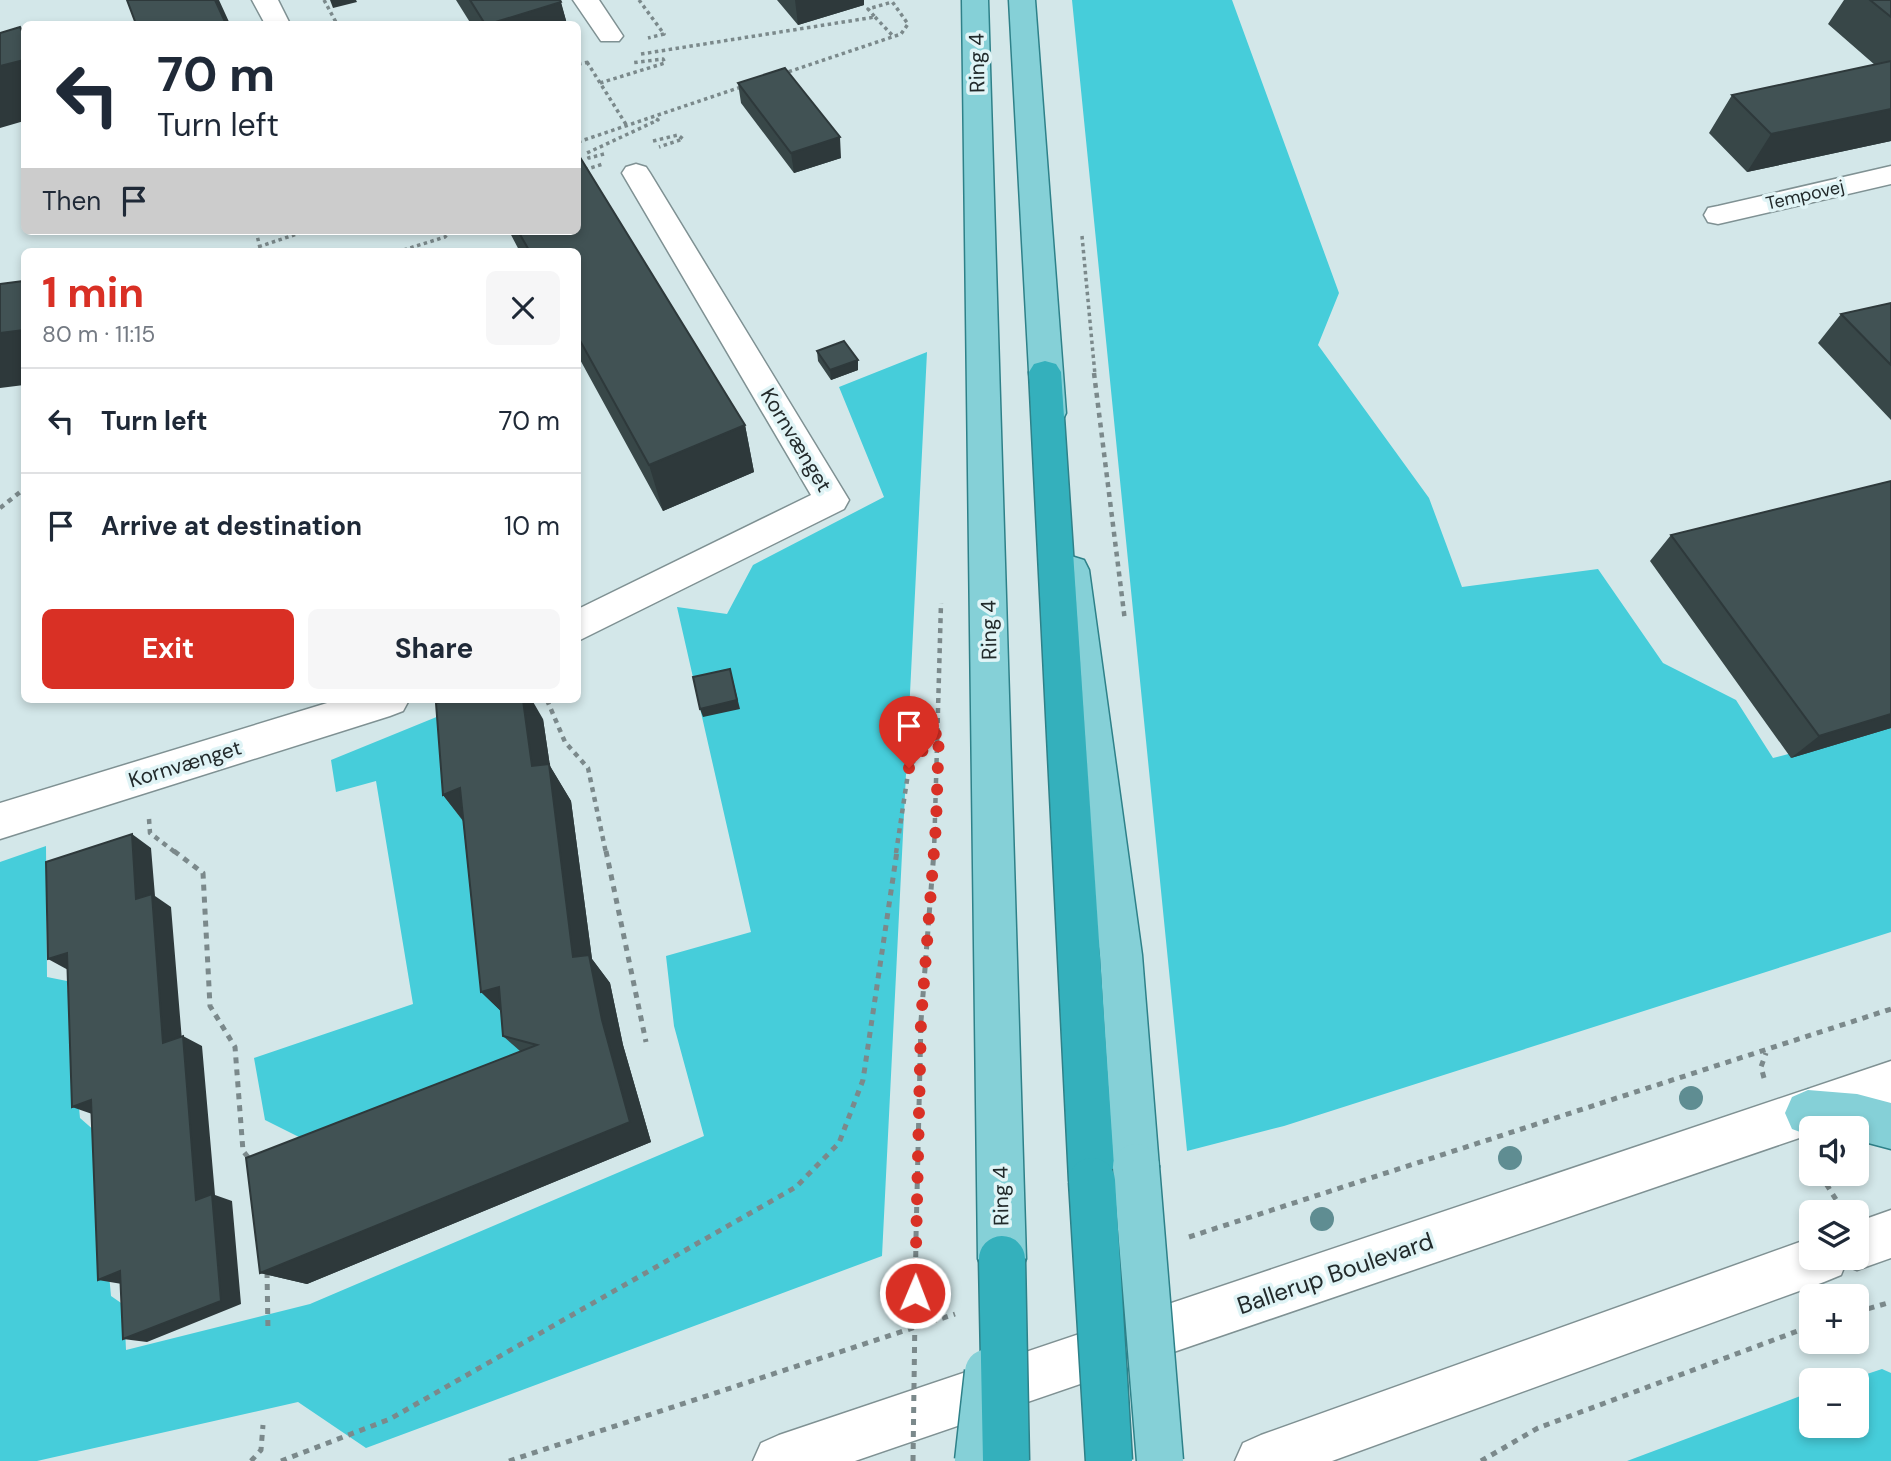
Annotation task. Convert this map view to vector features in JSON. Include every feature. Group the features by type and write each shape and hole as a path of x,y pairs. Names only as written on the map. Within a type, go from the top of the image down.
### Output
{"highway":[{"path":"1045,372 1114,1174 1109,1461"},
{"path":"1002,1259 1006,1461"}],"main road":[{"name":"Ring 4","path":"975,0 1002,1259 978,1461"},
{"path":"1022,0 1045,372"},
{"path":"1808,1113 1857,1117 1891,1126"},
{"path":"1114,1174 1160,1461"}],"street":[{"path":"265,0 275,21"},
{"path":"586,0 610,36"},
{"name":"Kornvænget","path":"581,625 832,500 636,173"},
{"name":"Tempovej","path":"1718,215 1891,175"},
{"name":"Kornvænget","path":"0,821 374,703"},
{"name":"Ballerup Boulevard","path":"779,1461 1891,1084"},
{"path":"1869,1242 1891,1234"},
{"path":"1261,1461 1799,1267"}],"path":[{"path":"324,0 335,21"},
{"path":"779,75 901,34 908,24 892,1 868,9 893,36"},
{"path":"628,56 875,17"},
{"path":"581,63 601,60"},
{"path":"600,83 665,63 663,60 628,64"},
{"path":"587,62 595,65"},
{"path":"587,62 627,126"},
{"path":"581,141 754,83"},
{"path":"256,235 258,247 294,235"},
{"path":"410,248 447,235"},
{"path":"0,508 21,491"},
{"path":"913,1461 921,1021 936,825 941,591"},
{"path":"548,703 565,742 589,768 646,1042"},
{"path":"281,1461 390,1419 796,1187 839,1143 863,1080 909,768 939,730"},
{"path":"144,776 150,833 203,873 210,1006 235,1047 243,1150 258,1171"},
{"path":"1183,1239 1891,1009"},
{"path":"267,1263 268,1331"},
{"path":"1869,1308 1891,1302"},
{"path":"509,1461 963,1311"},
{"path":"1481,1461 1538,1428 1799,1330"},
{"path":"251,1461 261,1450 263,1425"}],"shaded area":[{"path":"1072,0 1232,0 1339,293 1318,345 1429,498 1462,587 1598,569 1663,663 1736,700 1773,758 1891,727 1891,932 1284,1126 1187,1151"},
{"path":"927,352 882,1256 366,1448 298,1402 37,1461 0,1461 0,862 46,846 47,977 67,981 80,1118 96,1132 111,1296 124,1305 126,1350 310,1304 704,1136 674,1026 666,956 751,932 677,607 727,614 753,565 884,497 839,387"},
{"path":"461,707 530,1060 301,1138 265,1120 254,1058 413,1004 376,781 336,792 331,760"},
{"path":"1882,1369 1891,1373 1891,1461 1627,1461 1799,1396 1799,1438 1869,1438 1869,1373"}],"building":[{"path":"127,0 215,0 225,21 135,21"},
{"path":"470,0 561,2 499,21 483,21"},
{"path":"1870,0 1891,0 1891,17"},
{"path":"20,27 21,61 0,66 0,33"},
{"path":"1891,61 1891,109 1771,134 1732,95"},
{"path":"785,68 840,137 791,153 738,83"},
{"path":"581,159 745,425 649,465 581,342 581,248 528,248 520,235 581,235"},
{"path":"21,281 21,330 0,333 0,284"},
{"path":"1891,303 1891,365 1841,314"},
{"path":"844,341 858,360 830,370 817,351"},
{"path":"1891,481 1891,714 1819,736 1671,535"},
{"path":"730,669 737,700 700,709 693,677"},
{"path":"436,703 523,703 532,766 549,764 573,957 589,955 602,1020 630,1122 260,1273 246,1158 537,1045 503,1036 499,987 481,992 460,788 443,795"},
{"path":"132,834 136,899 152,894 163,1043 183,1036 196,1200 212,1194 221,1301 123,1339 120,1271 98,1280 91,1100 72,1107 67,953 48,959 46,862"}],"route":[{"path":"909,768 939,730 936,825 921,1021 915,1293"}]}
